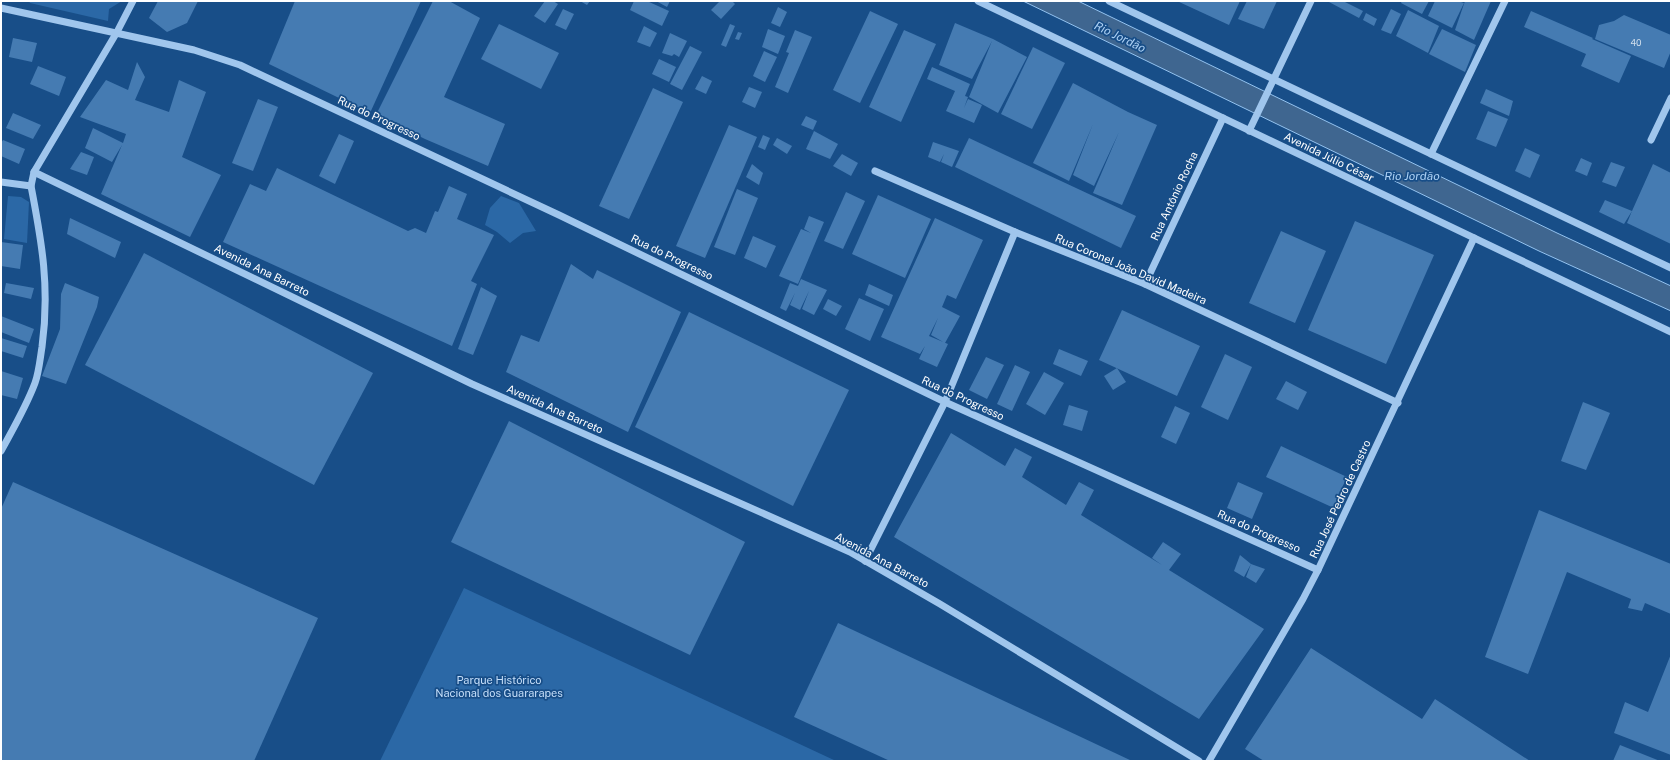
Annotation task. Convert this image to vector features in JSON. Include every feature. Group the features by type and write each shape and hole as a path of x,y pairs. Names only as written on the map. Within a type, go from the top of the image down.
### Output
{"street":[{"path":"1,451 36,382 45,321 46,287 41,238 31,186 34,172 134,1"},
{"name":"Avenida Júlio César","path":"978,1 1223,118 1250,128 1474,238 1671,332"},
{"path":"1108,1 1272,82 1431,154 1671,268"},
{"path":"1250,128 1311,1"},
{"path":"1431,154 1505,1"},
{"name":"Rua do Progresso","path":"1,8 117,32 194,50 240,65 559,215 945,402 1318,570"},
{"path":"1651,140 1671,98"},
{"name":"Rua Antônio Rocha","path":"1145,284 1223,118"},
{"name":"Rua Coronel João David Madeira","path":"875,171 1015,232 1145,284 1398,403"},
{"name":"Avenida Ana Barreto","path":"34,172 472,384 865,560 1199,761"},
{"path":"1,182 31,186"},
{"path":"865,560 945,402 1015,232"},
{"name":"Rua José Pedro de Castro","path":"1209,761 1303,599 1318,570 1398,403 1474,238"}],"green space":[{"path":"29,1 122,1 109,9 108,21 30,3"},
{"path":"8,196 21,197 29,202 27,243 4,239"},
{"path":"501,196 519,203 536,231 523,233 510,243 497,232 485,225 490,208"},
{"name":"Parque Histórico Nacional dos Guararapes","path":"464,588 836,761 380,761"}],"water":[{"name":"Rio Jordão","path":"1023,1 1078,1 1557,233 1671,286 1671,311 1539,251"}],"building":[{"path":"158,1 198,1 187,23 167,32 149,18"},
{"path":"295,1 421,1 370,113 269,64"},
{"path":"433,1 449,1 480,18 444,97 505,124 488,166 425,139 376,115"},
{"path":"545,1 553,1 558,4 545,23 534,16"},
{"path":"580,1 590,1 587,5"},
{"path":"634,1 647,1 669,11 662,26 630,10"},
{"path":"656,1 670,1 667,7"},
{"path":"720,1 732,1 735,4 721,19 711,10"},
{"path":"1177,1 1240,1 1229,25"},
{"path":"1247,1 1277,1 1264,29 1238,19"},
{"path":"1343,1 1363,11 1359,18 1329,2"},
{"path":"1402,1 1429,1 1422,14 1401,3"},
{"path":"1435,1 1458,1 1464,3 1452,28 1428,16"},
{"path":"1465,1 1491,1 1474,40 1455,30"},
{"path":"778,7 787,12 780,27 771,23"},
{"path":"563,9 574,14 566,30 555,25"},
{"path":"1391,9 1401,14 1391,34 1381,30"},
{"path":"1408,10 1439,26 1428,53 1396,36"},
{"path":"870,11 898,24 860,103 833,90"},
{"path":"1531,11 1631,56 1619,83 1581,66 1586,54 1524,27"},
{"path":"1366,13 1377,19 1374,26 1363,20"},
{"path":"1624,15 1671,35 1671,51 1664,68 1595,39 1599,25 1614,21"},
{"path":"955,23 993,39 1027,57 998,113 969,97 992,41 972,79 939,65"},
{"path":"499,24 559,53 541,89 481,59"},
{"path":"730,24 735,26 726,47 721,45"},
{"path":"644,26 657,33 650,47 637,42"},
{"path":"768,29 785,36 778,54 762,47"},
{"path":"1442,29 1476,45 1465,72 1429,54"},
{"path":"795,30 812,37 788,93 775,87 789,53 786,52"},
{"path":"904,30 936,44 901,122 869,107"},
{"path":"738,32 742,33 739,40 735,39"},
{"path":"670,33 687,41 679,57 674,54 672,56 662,53"},
{"path":"13,38 37,43 32,62 9,57"},
{"path":"690,46 702,52 682,90 670,84"},
{"path":"1033,47 1065,63 1032,129 1001,114"},
{"path":"764,51 777,57 765,82 753,76"},
{"path":"659,59 676,67 669,82 652,74"},
{"path":"137,62 145,77 135,100 169,112 179,80 206,92 182,157 221,175 190,237 101,194 122,145 112,162 85,148 93,128 123,143 126,134 80,117 106,80 128,90"},
{"path":"38,66 66,77 59,96 30,84"},
{"path":"932,67 970,84 965,96 968,97 964,108 968,99 982,105 974,123 946,111 955,91 927,79"},
{"path":"702,76 712,81 706,94 695,89"},
{"path":"1073,83 1128,112 1157,125 1122,205 1093,193 1119,132 1094,186 1073,175 1093,124 1069,181 1033,163"},
{"path":"749,87 762,92 755,108 742,102"},
{"path":"653,88 683,102 629,219 599,206"},
{"path":"1486,89 1513,101 1509,116 1480,103"},
{"path":"258,99 278,107 253,171 232,163"},
{"path":"1488,111 1508,119 1496,147 1476,139"},
{"path":"13,113 41,125 33,139 6,128"},
{"path":"806,116 817,121 813,130 801,125"},
{"path":"729,125 757,137 705,258 676,246"},
{"path":"814,131 838,144 830,159 806,149"},
{"path":"339,134 354,141 335,184 319,176"},
{"path":"763,135 770,138 765,150 758,147"},
{"path":"777,138 792,146 787,154 773,145"},
{"path":"969,138 1136,216 1121,248 955,167"},
{"path":"3,140 25,149 19,164 1,156 1,143"},
{"path":"933,142 959,151 952,167 941,162 944,154 940,162 928,157"},
{"path":"1525,148 1540,155 1530,178 1515,171"},
{"path":"81,152 94,157 87,175 70,169"},
{"path":"842,154 858,163 851,176 833,166"},
{"path":"1581,158 1592,163 1587,176 1575,171"},
{"path":"1611,162 1625,167 1616,187 1602,182"},
{"path":"752,164 763,173 759,185 746,177"},
{"path":"1653,164 1671,173 1671,244 1627,223"},
{"path":"277,168 408,231 415,228 426,233 435,211 438,212 449,186 467,194 457,219 494,235 471,281 477,284 452,346 223,242 250,184 266,191"},
{"path":"737,189 758,198 735,255 714,247"},
{"path":"846,192 865,201 843,249 824,241"},
{"path":"878,195 931,219 905,278 852,254"},
{"path":"1605,200 1632,211 1624,224 1599,212"},
{"path":"809,216 824,222 798,284 779,276 801,229 811,233 804,229"},
{"path":"70,218 121,242 115,258 67,234"},
{"path":"935,218 983,240 956,299 947,295 942,307 960,316 945,343 948,344 937,367 919,359 925,346 920,354 881,337","holes":["938,318 931,335 943,342 929,336"]},
{"path":"1355,221 1434,255 1386,364 1308,330"},
{"path":"1281,231 1326,251 1295,323 1249,303"},
{"path":"753,236 776,246 766,268 744,258"},
{"path":"1,242 23,245 20,269 1,266"},
{"path":"144,253 373,373 314,485 85,365"},
{"path":"571,264 593,279 597,270 681,312 628,432 506,372 521,335 539,342"},
{"path":"801,279 827,290 814,315 802,309 809,291 800,310 790,305 795,293 786,311 780,308 790,283 798,286"},
{"path":"6,283 34,288 31,299 4,293"},
{"path":"65,283 99,297 97,307 66,384 42,376 60,329 61,294"},
{"path":"869,284 893,295 889,306 865,295"},
{"path":"481,287 497,296 473,355 458,349"},
{"path":"859,298 884,309 870,341 845,329"},
{"path":"828,299 842,306 836,316 823,309"},
{"path":"1122,310 1200,346 1177,396 1099,360"},
{"path":"689,312 849,390 793,506 635,427"},
{"path":"1,316 34,329 29,343 1,332"},
{"path":"1,338 27,346 23,358 1,351"},
{"path":"1059,349 1088,361 1081,376 1053,364"},
{"path":"1225,354 1252,367 1228,420 1201,407"},
{"path":"986,357 1004,365 987,399 969,390"},
{"path":"1015,365 1030,372 1012,411 997,404"},
{"path":"1117,368 1126,382 1113,390 1104,376"},
{"path":"1,371 23,378 17,399 1,395"},
{"path":"1044,372 1064,383 1045,415 1026,404"},
{"path":"1286,381 1307,392 1298,410 1276,399"},
{"path":"1583,402 1610,413 1586,470 1561,461"},
{"path":"1069,405 1088,411 1082,431 1063,425"},
{"path":"1175,406 1190,413 1176,444 1161,437"},
{"path":"509,421 745,542 690,655 451,542"},
{"path":"951,433 1005,466 1015,448 1032,457 1022,477 1066,505 1079,482 1094,490 1081,515 1162,565 1152,558 1163,542 1181,554 1169,570 1264,629 1199,719 894,537"},
{"path":"1281,446 1347,477 1340,492 1336,509 1266,477"},
{"path":"13,482 318,618 254,761 1,761 1,509"},
{"path":"1238,482 1263,493 1252,519 1227,508"},
{"path":"1539,510 1671,564 1671,614 1645,603 1642,611 1628,608 1631,599 1567,572 1528,674 1485,657"},
{"path":"1240,555 1251,564 1244,577 1234,571"},
{"path":"1251,564 1265,569 1256,583 1246,577"},
{"path":"838,623 1132,761 890,761 794,717"},
{"path":"1311,648 1422,719 1435,699 1530,761 1264,761 1245,749"},
{"path":"1671,654 1671,755 1614,733 1625,702 1648,712"},
{"path":"1620,745 1660,761 1613,761"}]}
